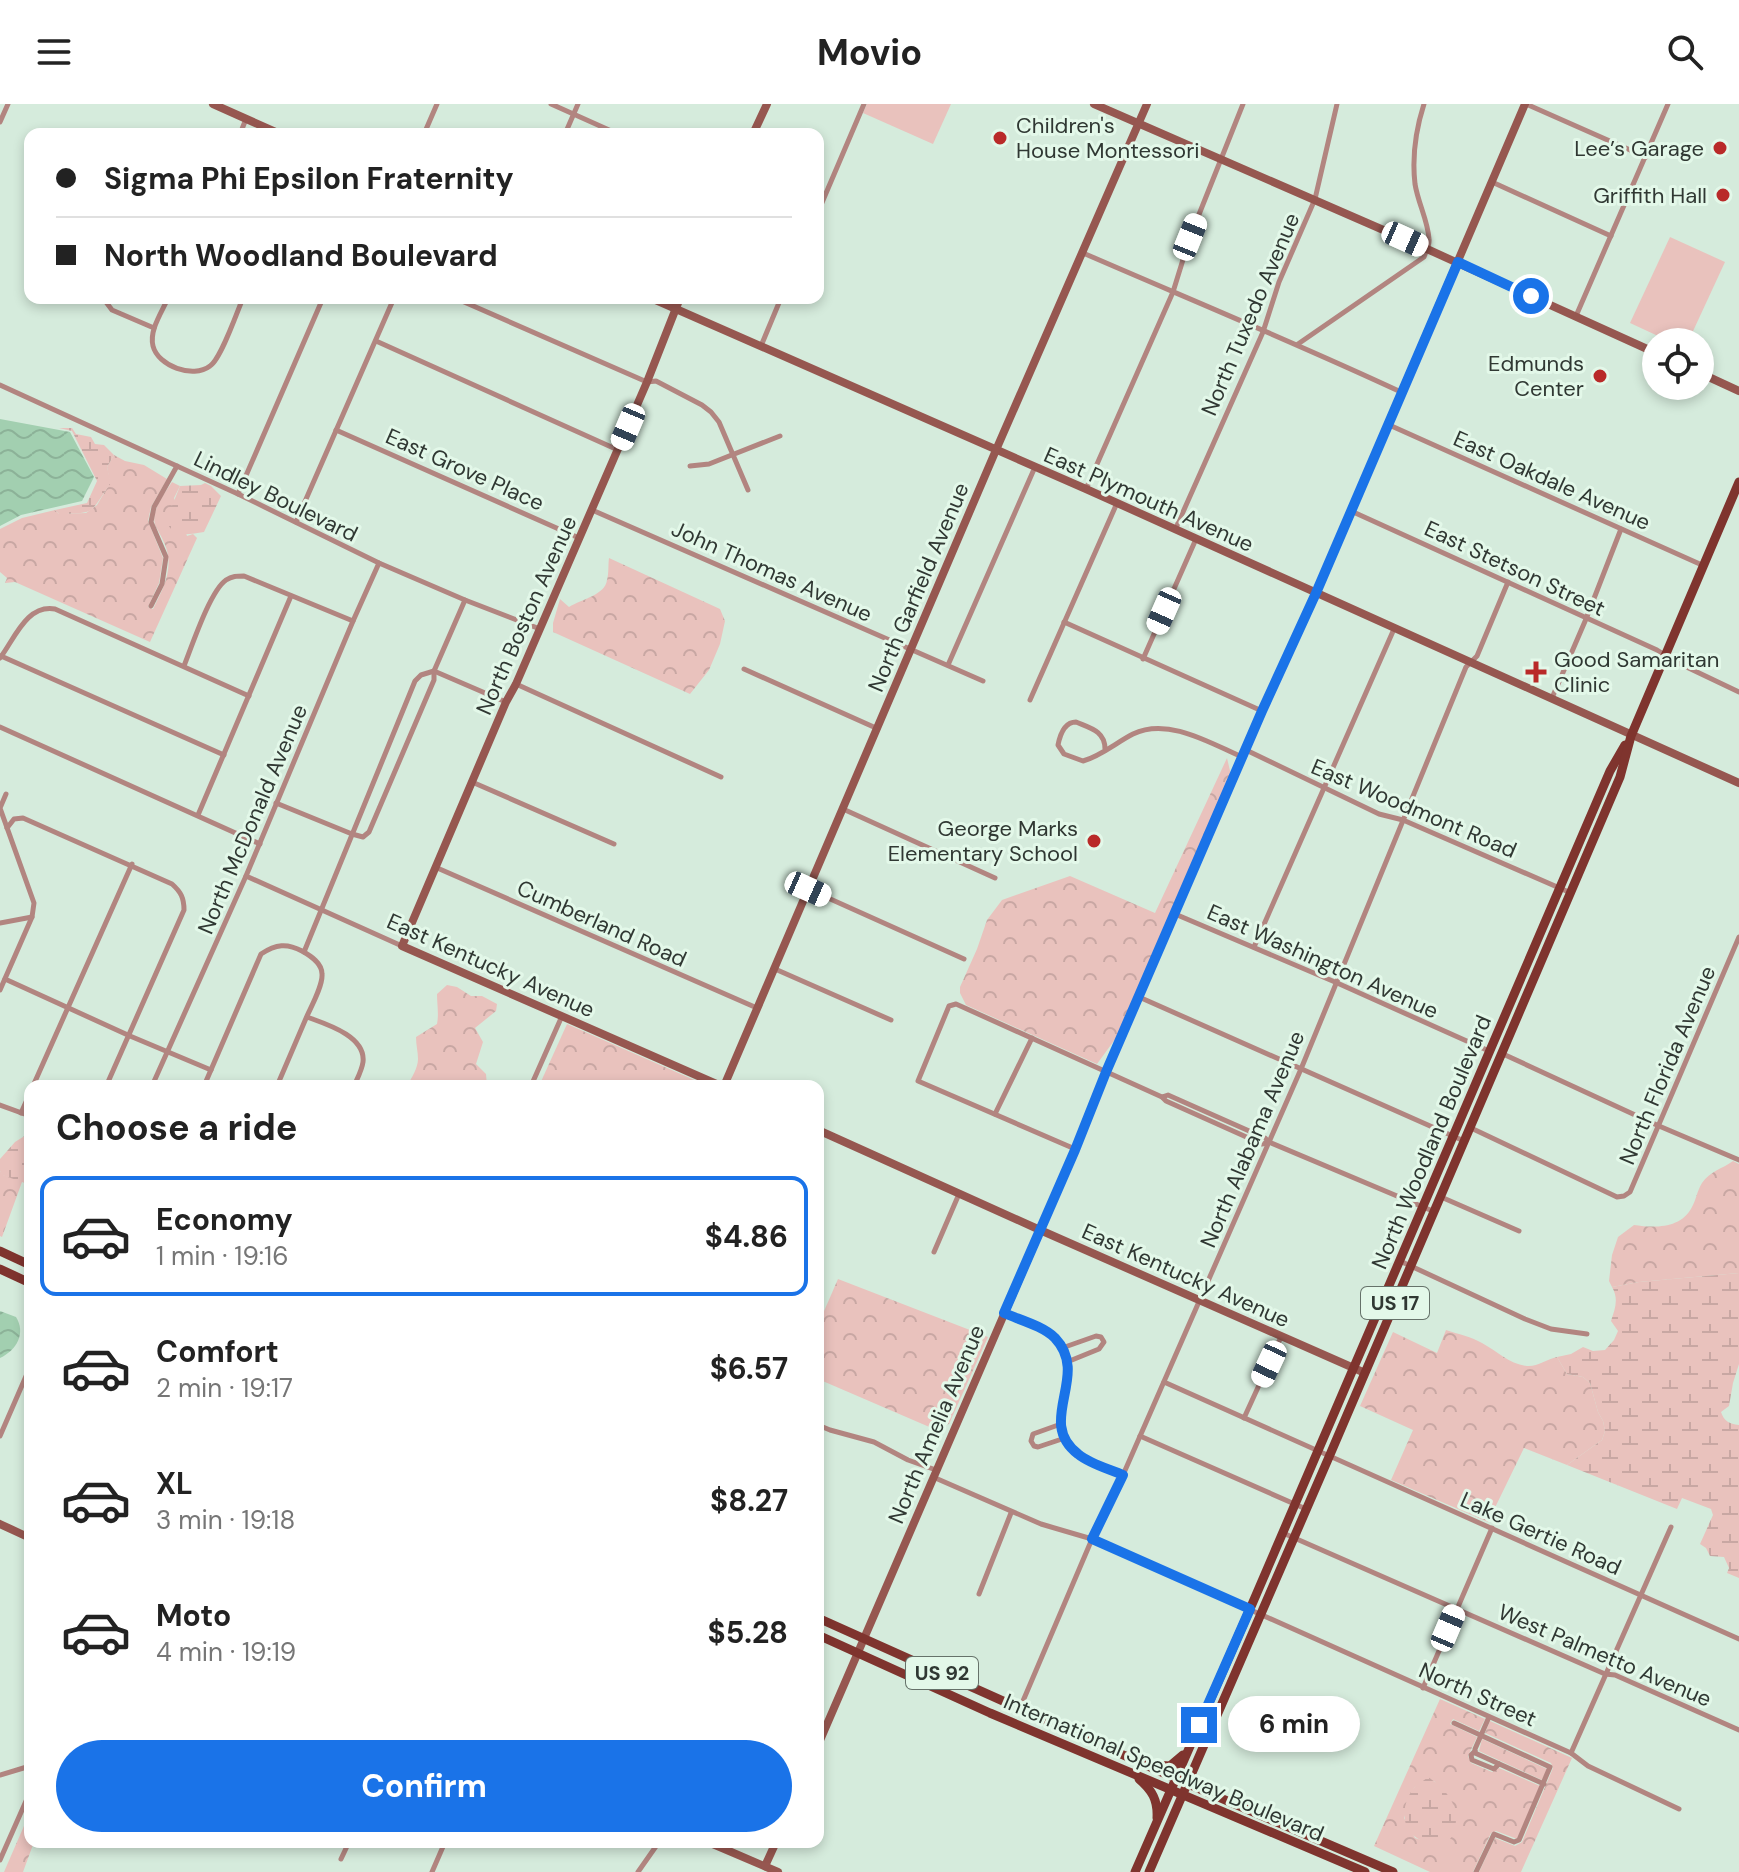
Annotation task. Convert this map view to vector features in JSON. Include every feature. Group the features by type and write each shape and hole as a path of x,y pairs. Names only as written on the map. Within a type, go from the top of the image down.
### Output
{"main road":[{"name":"North Woodland Boulevard","path":"1135,1872 1559,887 1610,771 1631,736 1739,482"},
{"name":"North Woodland Boulevard","path":"1149,1872 1503,1054 1620,777 1631,736"},
{"path":"0,1251 24,1262"},
{"path":"0,1269 24,1280"},
{"name":"International Speedway Boulevard","path":"824,1621 1393,1872"},
{"name":"International Speedway Boulevard","path":"824,1638 990,1713 1365,1872"},
{"path":"990,1713 1006,1714 1020,1708"},
{"path":"1146,1764 1170,1766 1188,1749"},
{"path":"1134,1773 1154,1796 1157,1822"},
{"path":"1232,1816 1236,1805"},
{"path":"1295,1830 1295,1842"},
{"path":"1345,1864 1353,1855"}],"street":[{"path":"0,122 8,104"},
{"path":"213,104 266,128"},
{"path":"427,128 437,104"},
{"path":"551,104 605,128"},
{"path":"568,128 578,104"},
{"path":"756,128 767,104"},
{"path":"824,198 864,104"},
{"path":"1094,104 1458,262 1642,347"},
{"name":"North Garfield Avenue","path":"725,1080 1147,104"},
{"path":"1086,489 1173,292 1190,237 1243,104"},
{"name":"North Tuxedo Avenue","path":"1175,530 1263,332 1279,282 1315,199 1337,104"},
{"path":"1298,344 1424,257 1430,241 1414,173 1416,139 1424,104"},
{"path":"1523,104 1646,157"},
{"name":"North Amelia Avenue","path":"824,1731 1262,711 1316,593 1523,104"},
{"path":"1576,316 1668,104"},
{"path":"242,128 246,119"},
{"path":"1491,182 1611,236"},
{"path":"1083,253 1263,332 1298,344 1401,392"},
{"path":"108,304 112,310 154,328"},
{"path":"165,304 154,328 152,344 158,357 193,372 214,363 240,304"},
{"path":"238,494 320,304"},
{"path":"296,522 391,304"},
{"path":"469,304 647,382 656,381 702,405 719,422 748,490"},
{"name":"East Plymouth Avenue","path":"664,304 1086,489 1739,783"},
{"name":"North Boston Avenue","path":"402,946 618,450 677,304"},
{"path":"761,346 778,304"},
{"path":"376,341 618,450"},
{"path":"1714,379 1739,391"},
{"name":"Lindley Boulevard","path":"0,385 238,494 379,563 540,629"},
{"name":"East Oakdale Avenue","path":"1387,424 1703,566"},
{"name":"East Grove Place","path":"336,430 580,538"},
{"path":"690,466 709,464 780,436"},
{"path":"151,606 162,584 166,557 151,522 154,507 177,466"},
{"path":"948,665 1035,467"},
{"path":"1030,700 1117,503"},
{"name":"John Thomas Avenue","path":"592,510 983,681"},
{"name":"East Stetson Street","path":"1350,511 1739,692"},
{"path":"1552,699 1621,529"},
{"path":"1143,659 1196,539"},
{"name":"North McDonald Avenue","path":"155,1080 260,844 379,563"},
{"path":"184,666 217,588 228,578 238,575 353,621"},
{"name":"North Alabama Avenue","path":"1020,1708 1301,1069 1466,667 1477,656 1508,582"},
{"path":"198,815 291,596"},
{"path":"276,803 352,834 363,837 369,832 465,600"},
{"path":"224,755 1,657 32,614 45,608 55,609 249,696"},
{"path":"1064,622 1262,711"},
{"path":"1254,947 1394,629"},
{"path":"744,669 877,728"},
{"path":"304,952 415,681 421,675 434,671 506,702"},
{"path":"516,684 721,777"},
{"path":"1120,741 1104,738 1094,730 1072,722 1066,725 1058,745 1064,754 1083,761 1144,729 1165,729 1244,754"},
{"path":"0,727 260,844"},
{"path":"1104,738 1105,749"},
{"name":"East Woodmont Road","path":"1244,754 1379,814 1403,820 1571,893"},
{"path":"472,782 614,844"},
{"path":"0,990 32,917 34,903 0,808 6,794"},
{"path":"843,809 995,878"},
{"path":"7,828 14,819 23,818 132,864 180,890 184,910 109,1080"},
{"path":"36,1080 132,864"},
{"name":"Cumberland Road","path":"435,867 757,1008"},
{"name":"East Kentucky Avenue","path":"246,876 708,1080"},
{"path":"808,889 964,959"},
{"name":"East Washington Avenue","path":"1175,914 1503,1054 1739,1160"},
{"path":"0,923 32,917"},
{"name":"North Florida Avenue","path":"1471,1128 1617,1197 1630,1192 1739,937"},
{"path":"207,1080 261,954 282,944 304,952 318,963 323,974 280,1080"},
{"path":"774,968 891,1020"},
{"path":"5,979 211,1070"},
{"path":"1139,997 1465,1142"},
{"path":"1075,1150 918,1081 949,1006 956,1004 1262,1144 1269,1142 1435,1212"},
{"path":"534,1080 562,1016"},
{"path":"307,1017 353,1038 364,1060 356,1080"},
{"path":"995,1114 1032,1038"},
{"path":"0,1105 24,1114"},
{"path":"21,1113 24,1106"},
{"path":"1459,1123 1471,1128"},
{"name":"East Kentucky Avenue","path":"824,1133 1365,1373"},
{"path":"1429,1192 1519,1231"},
{"path":"934,1252 959,1194"},
{"path":"1400,1261 1525,1319 1551,1329 1587,1334"},
{"path":"1004,1313 1048,1333 1062,1348 1068,1380 1061,1407 1065,1438 1075,1453 1123,1475"},
{"path":"1062,1348 1096,1336 1104,1342 1099,1349 1067,1362"},
{"path":"1244,1418 1281,1337"},
{"path":"0,1436 24,1381"},
{"name":"Lake Gertie Road","path":"1164,1382 1739,1639"},
{"path":"1061,1424 1033,1434 1031,1441 1038,1447 1065,1438"},
{"name":"North Street","path":"824,1428 874,1442 1011,1513 1092,1539 1250,1609 1571,1753 1588,1766 1679,1809"},
{"path":"1140,1436 1307,1509"},
{"path":"979,1594 1011,1513"},
{"path":"0,1524 24,1535"},
{"path":"1571,1753 1671,1527"},
{"path":"1423,1688 1492,1528"},
{"name":"West Palmetto Avenue","path":"1283,1533 1739,1730"},
{"path":"1216,1688 1227,1693"},
{"path":"1489,1717 1475,1751 1544,1784"},
{"path":"1454,1723 1550,1769 1519,1840 1514,1842 1494,1834 1476,1872"},
{"path":"0,1775 24,1768"},
{"path":"0,1860 24,1806"},
{"path":"341,1859 346,1848"},
{"path":"432,1872 442,1848"},
{"path":"638,1872 655,1848"},
{"path":"722,1848 778,1872"},
{"path":"765,1866 773,1848"}],"green space":[{"path":"867,104 951,104 933,144 863,113"},
{"path":"1670,237 1725,262 1694,328 1642,329 1630,323"},
{"path":"59,428 72,428 76,434 91,437 95,444 104,445 114,455 107,467 111,483 97,503 89,511 67,514 66,517 55,510 87,503 97,481 72,431"},
{"path":"114,455 144,465 167,479 151,507 148,521 163,558 159,583 148,607 153,609 168,570 167,552 154,516 172,482 180,486 174,498 187,536 193,534 197,538 150,642 15,582 5,583 7,578 0,572 0,529 22,518 55,510 59,514 86,513 97,505 110,483 107,467"},
{"path":"205,483 221,496 204,532 179,534 170,528 164,514 172,506 180,486"},
{"path":"609,558 720,609 725,621 720,644 709,670 690,694 553,632 560,599 569,607 602,589 608,577"},
{"path":"1227,758 1231,775 1121,1031 1097,1064 966,1005 960,987 987,920 1002,900 1070,876 1155,913"},
{"path":"447,985 497,1004 496,1011 475,1028 483,1042 476,1064 486,1074 486,1080 410,1080 418,1062 416,1037 437,1024 437,994"},
{"path":"567,1024 694,1080 542,1080"},
{"path":"24,1136 22,1182 2,1175 0,1171 0,1159"},
{"path":"1733,1161 1739,1164 1739,1273 1612,1287 1609,1281 1612,1255 1618,1237 1634,1225 1650,1227 1681,1220 1692,1207 1705,1179"},
{"path":"0,1171 3,1175 24,1180 24,1183 0,1236"},
{"path":"1739,1273 1739,1364 1729,1406 1721,1412 1727,1422 1739,1425 1739,1578 1727,1573 1729,1568 1724,1557 1710,1556 1700,1544 1713,1515 1711,1509 1682,1498 1677,1509 1567,1465 1602,1440 1605,1431 1590,1383 1583,1377 1567,1374 1557,1357 1583,1347 1593,1351 1605,1350 1614,1340 1618,1331 1611,1321 1616,1300 1612,1287"},
{"path":"838,1279 988,1337 949,1424 934,1429 824,1382 824,1311"},
{"path":"1446,1330 1478,1341 1521,1365 1534,1365 1557,1357 1567,1374 1583,1377 1590,1383 1603,1421 1605,1431 1602,1440 1567,1465 1524,1448 1488,1522 1391,1480 1413,1430 1360,1406 1393,1332 1437,1353"},
{"path":"1440,1699 1485,1719 1479,1731 1453,1719 1450,1724 1477,1737 1468,1756 1471,1763 1492,1772 1499,1768 1540,1786 1517,1839 1496,1831 1491,1833 1473,1872 1430,1872 1374,1846","holes":["1424,1781 1434,1781 1454,1807 1428,1842 1415,1838 1404,1818 1414,1788"]},
{"path":"1490,1721 1572,1758 1521,1872 1479,1872 1495,1838 1515,1846 1522,1842 1553,1768 1551,1763 1485,1733"},
{"path":"1482,1739 1547,1769 1542,1780 1479,1751"},
{"path":"1428,1777 1446,1792 1455,1810 1454,1829 1443,1849 1414,1836 1405,1820 1405,1807 1410,1794"},
{"path":"24,1826 24,1848 32,1848 23,1872 4,1872"}],"water":[{"path":"0,419 70,432 94,477 82,501 21,515 0,526"},
{"path":"0,1311 16,1317 20,1335 15,1346 0,1358"}],"place":[{"name":"Children's House Montessori","path":"1000,138"},
{"name":"Lee’s Garage","path":"1720,148"},
{"name":"Griffith Hall","path":"1723,195"},
{"name":"Edmunds Center","path":"1600,376"},
{"name":"Good Samaritan Clinic","path":"1536,672"},
{"name":"George Marks Elementary School","path":"1094,841"}],"route":[{"path":"1199,1725 1250,1609 1092,1539 1123,1475 1075,1453 1065,1438 1060,1416 1068,1370 1062,1348 1048,1333 1004,1313 1458,262 1531,296"}]}
